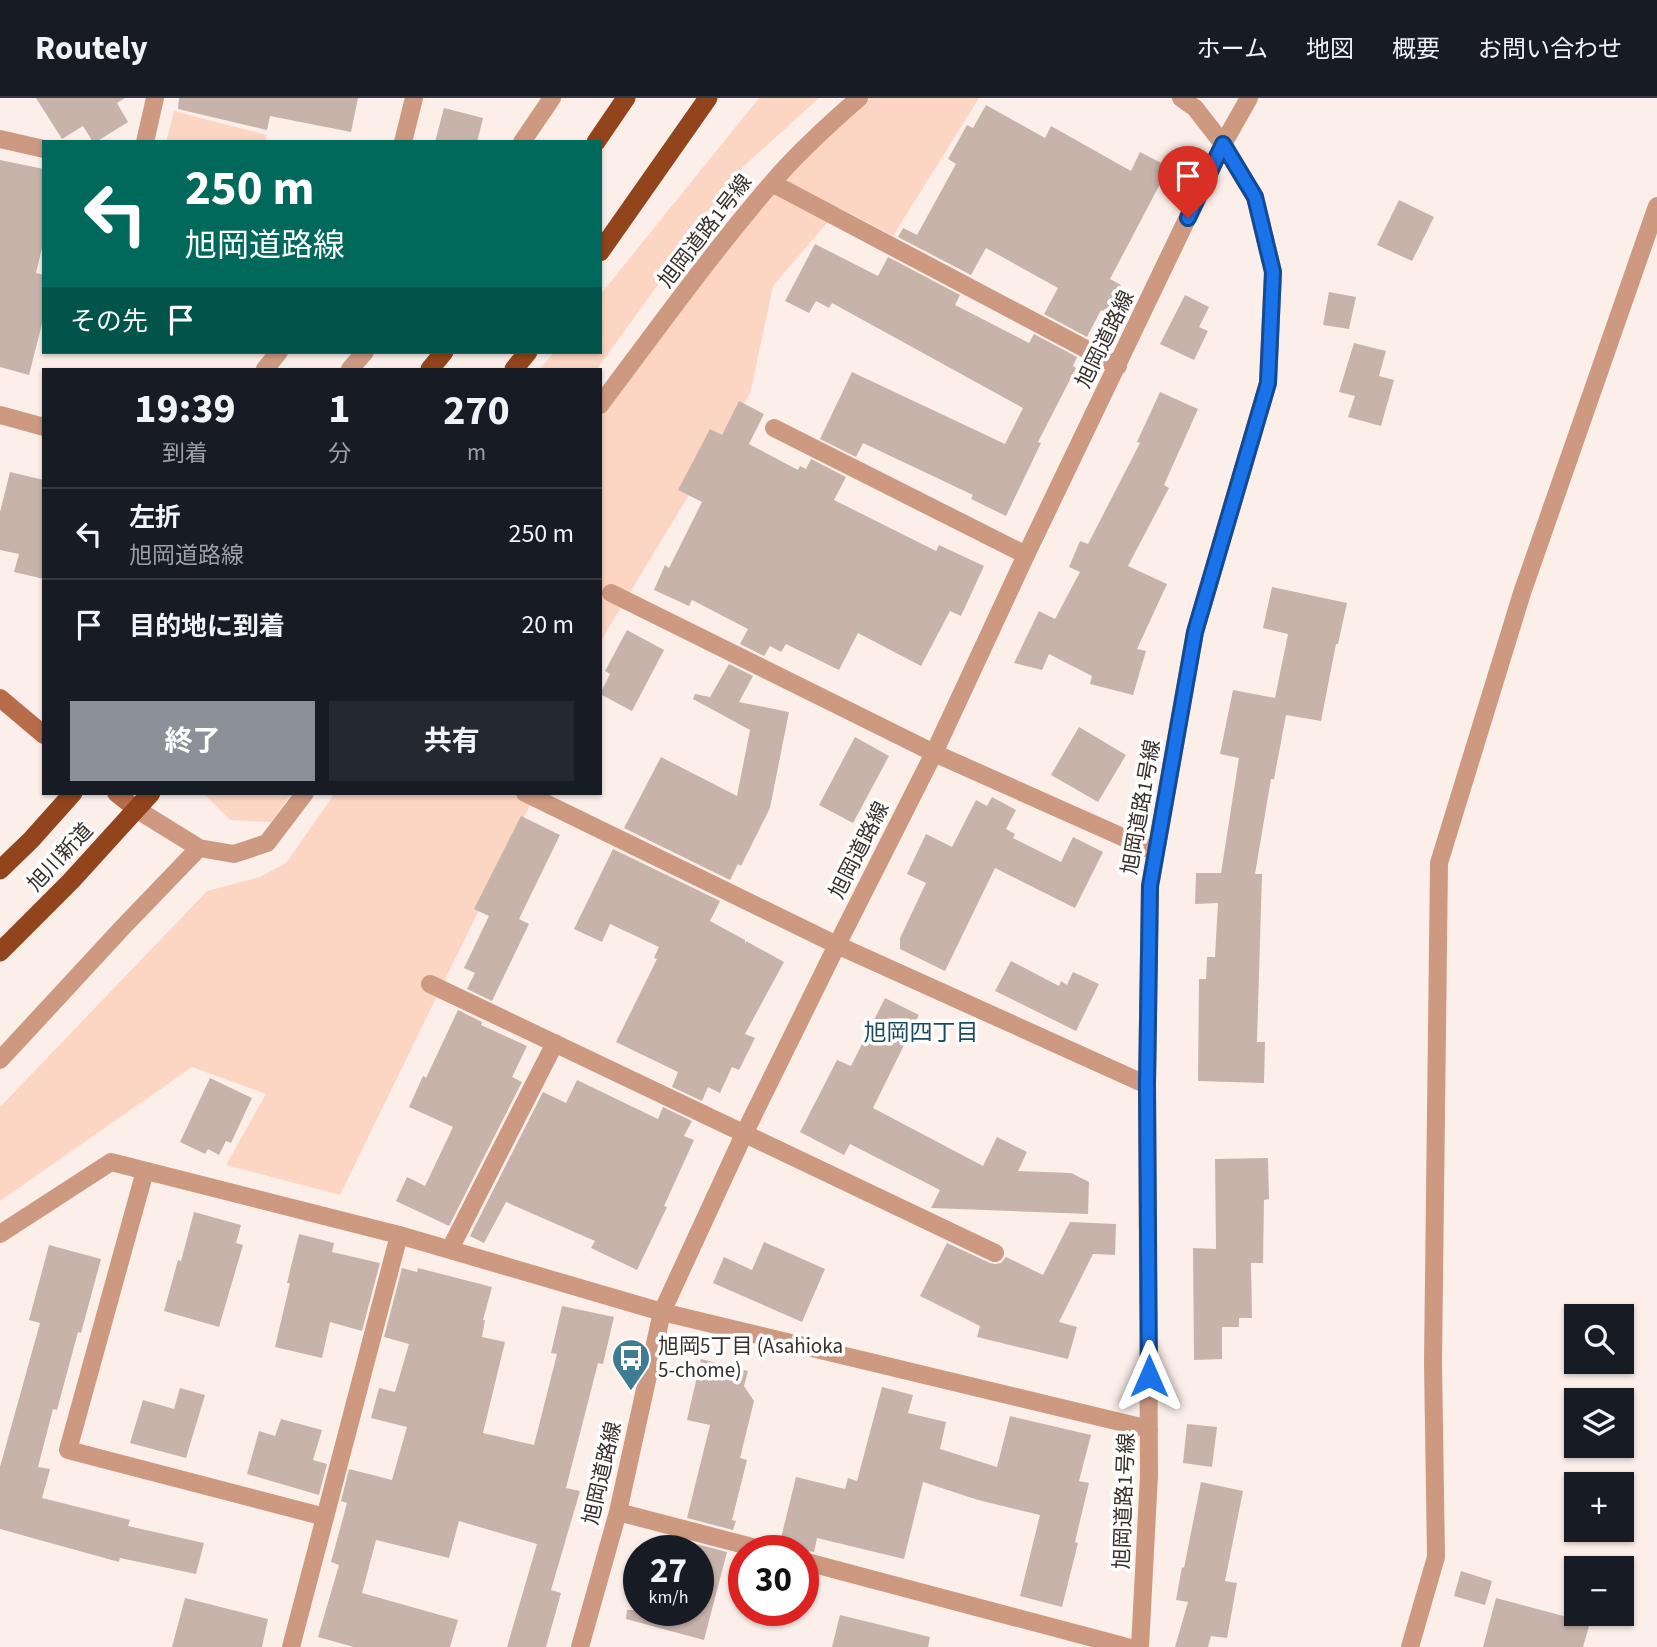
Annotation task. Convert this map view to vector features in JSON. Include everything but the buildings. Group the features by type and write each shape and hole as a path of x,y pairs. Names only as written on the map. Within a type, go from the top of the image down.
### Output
{"highway":[{"path":"597,140 626,98"},
{"path":"602,249 708,98"},
{"path":"431,368 442,354"},
{"path":"515,368 526,354"},
{"name":"旭川新道","path":"0,870 71,795"},
{"name":"旭川新道","path":"0,952 71,881 149,795"}],"main road":[{"path":"0,698 42,733"},
{"path":"118,795 136,809"}],"street":[{"path":"145,140 155,98"},
{"path":"404,140 414,98"},
{"path":"523,140 552,98"},
{"name":"旭岡道路1号線","path":"602,402 772,183 831,122 859,98"},
{"name":"旭岡道路1号線","path":"1140,1647 1150,1429 1147,1085 1150,886 1195,632 1268,383 1273,272 1255,197 1223,144 1195,108 1181,98"},
{"name":"旭岡道路線","path":"580,1647 618,1512 662,1312 745,1132 934,753 1223,144 1249,98"},
{"path":"0,139 42,149"},
{"path":"772,183 1118,366"},
{"path":"1410,1647 1436,1557 1433,1362 1439,863 1522,593 1657,206"},
{"path":"266,368 277,354"},
{"path":"351,368 363,354"},
{"path":"0,415 42,426"},
{"path":"774,428 1026,555"},
{"path":"611,593 934,753 1156,852"},
{"path":"136,809 199,848 234,854 267,843 303,795"},
{"path":"529,795 837,945 1147,1085"},
{"path":"0,1060 199,848"},
{"path":"430,984 995,1252"},
{"path":"450,1249 555,1043"},
{"path":"0,1234 111,1162 341,1219 662,1312 1150,1429"},
{"path":"145,1171 68,1450 325,1517"},
{"path":"291,1647 399,1235"},
{"path":"618,1512 728,1541"},
{"path":"819,1565 1127,1647"}],"shaded area":[{"path":"759,98 819,98 744,166 598,368 541,368 552,354 602,354 602,293"},
{"path":"859,98 979,98 893,236 840,208 773,286 750,394 602,639 602,415 729,236"},
{"path":"174,111 267,135 266,140 167,140"},
{"path":"205,795 291,795 271,822 230,820"},
{"path":"334,795 535,795 340,1195 226,1165 266,1094 192,1067 0,1201 0,1107 207,891 260,877 286,863"}],"place":[{"name":"旭岡5丁目 (Asahioka 5-chome)","path":"631,1392"}],"district":[{"name":"旭岡四丁目","path":"921,1032"}],"route":[{"path":"1149,1376 1147,1085 1150,886 1195,632 1268,383 1273,272 1255,197 1223,144 1188,218"}]}
